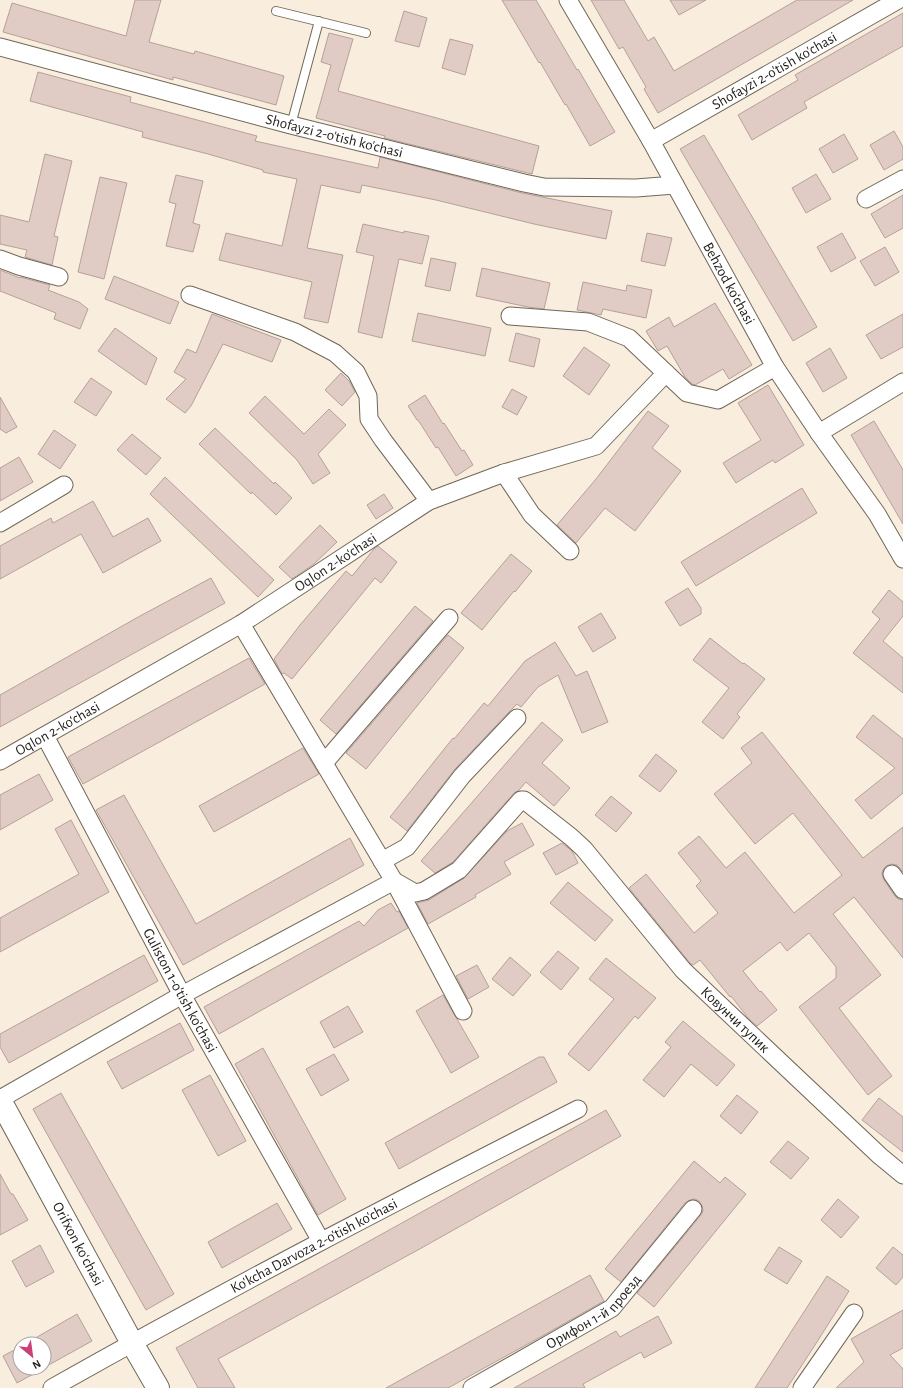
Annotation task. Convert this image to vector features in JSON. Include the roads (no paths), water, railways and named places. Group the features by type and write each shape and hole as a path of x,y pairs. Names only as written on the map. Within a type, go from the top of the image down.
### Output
{"street":[{"name":"Behzod ko‘chasi","path":"568,0 651,142 775,367 876,514 903,559"},
{"name":"Shofayzi 2-o'tish ko'chasi","path":"651,142 898,0"},
{"name":"Shofayzi 2-o'tish ko'chasi","path":"0,47 291,126 544,187 636,188 675,185"},
{"path":"866,199 903,179"},
{"path":"0,258 19,266 59,277"},
{"path":"190,295 295,332 335,353 356,372 368,396 369,419 429,501"},
{"path":"510,316 588,322 630,338 687,393 718,400 775,367"},
{"name":"Oqlon 2-ko‘chasi","path":"0,761 241,624 429,501 504,473 596,446 666,373"},
{"path":"819,433 903,382"},
{"path":"504,473 532,515 570,551"},
{"path":"0,523 64,485"},
{"path":"324,763 450,618"},
{"path":"241,624 394,881 463,1011"},
{"path":"382,861 407,847 462,776 517,718"},
{"name":"Guliston 1-o'tish ko'chasi","path":"45,736 182,995 321,1241"},
{"name":"Ковунчи тупик","path":"394,881 415,893 420,893 459,870 521,800 524,800 584,849 683,970 880,1156 903,1175"},
{"path":"892,874 903,890"},
{"path":"0,1100 182,995 394,881"},
{"name":"Orifxon koʻchasi","path":"0,1100 158,1388"},
{"name":"Ko'kcha Darvoza 2-o'tish ko'chasi","path":"52,1388 321,1241 578,1109"},
{"name":"Орифон 1-й проезд","path":"472,1388 612,1308 693,1209"},
{"path":"802,1388 854,1313"}],"lane":[{"path":"276,11 366,33"},
{"path":"291,126 319,21"}]}
